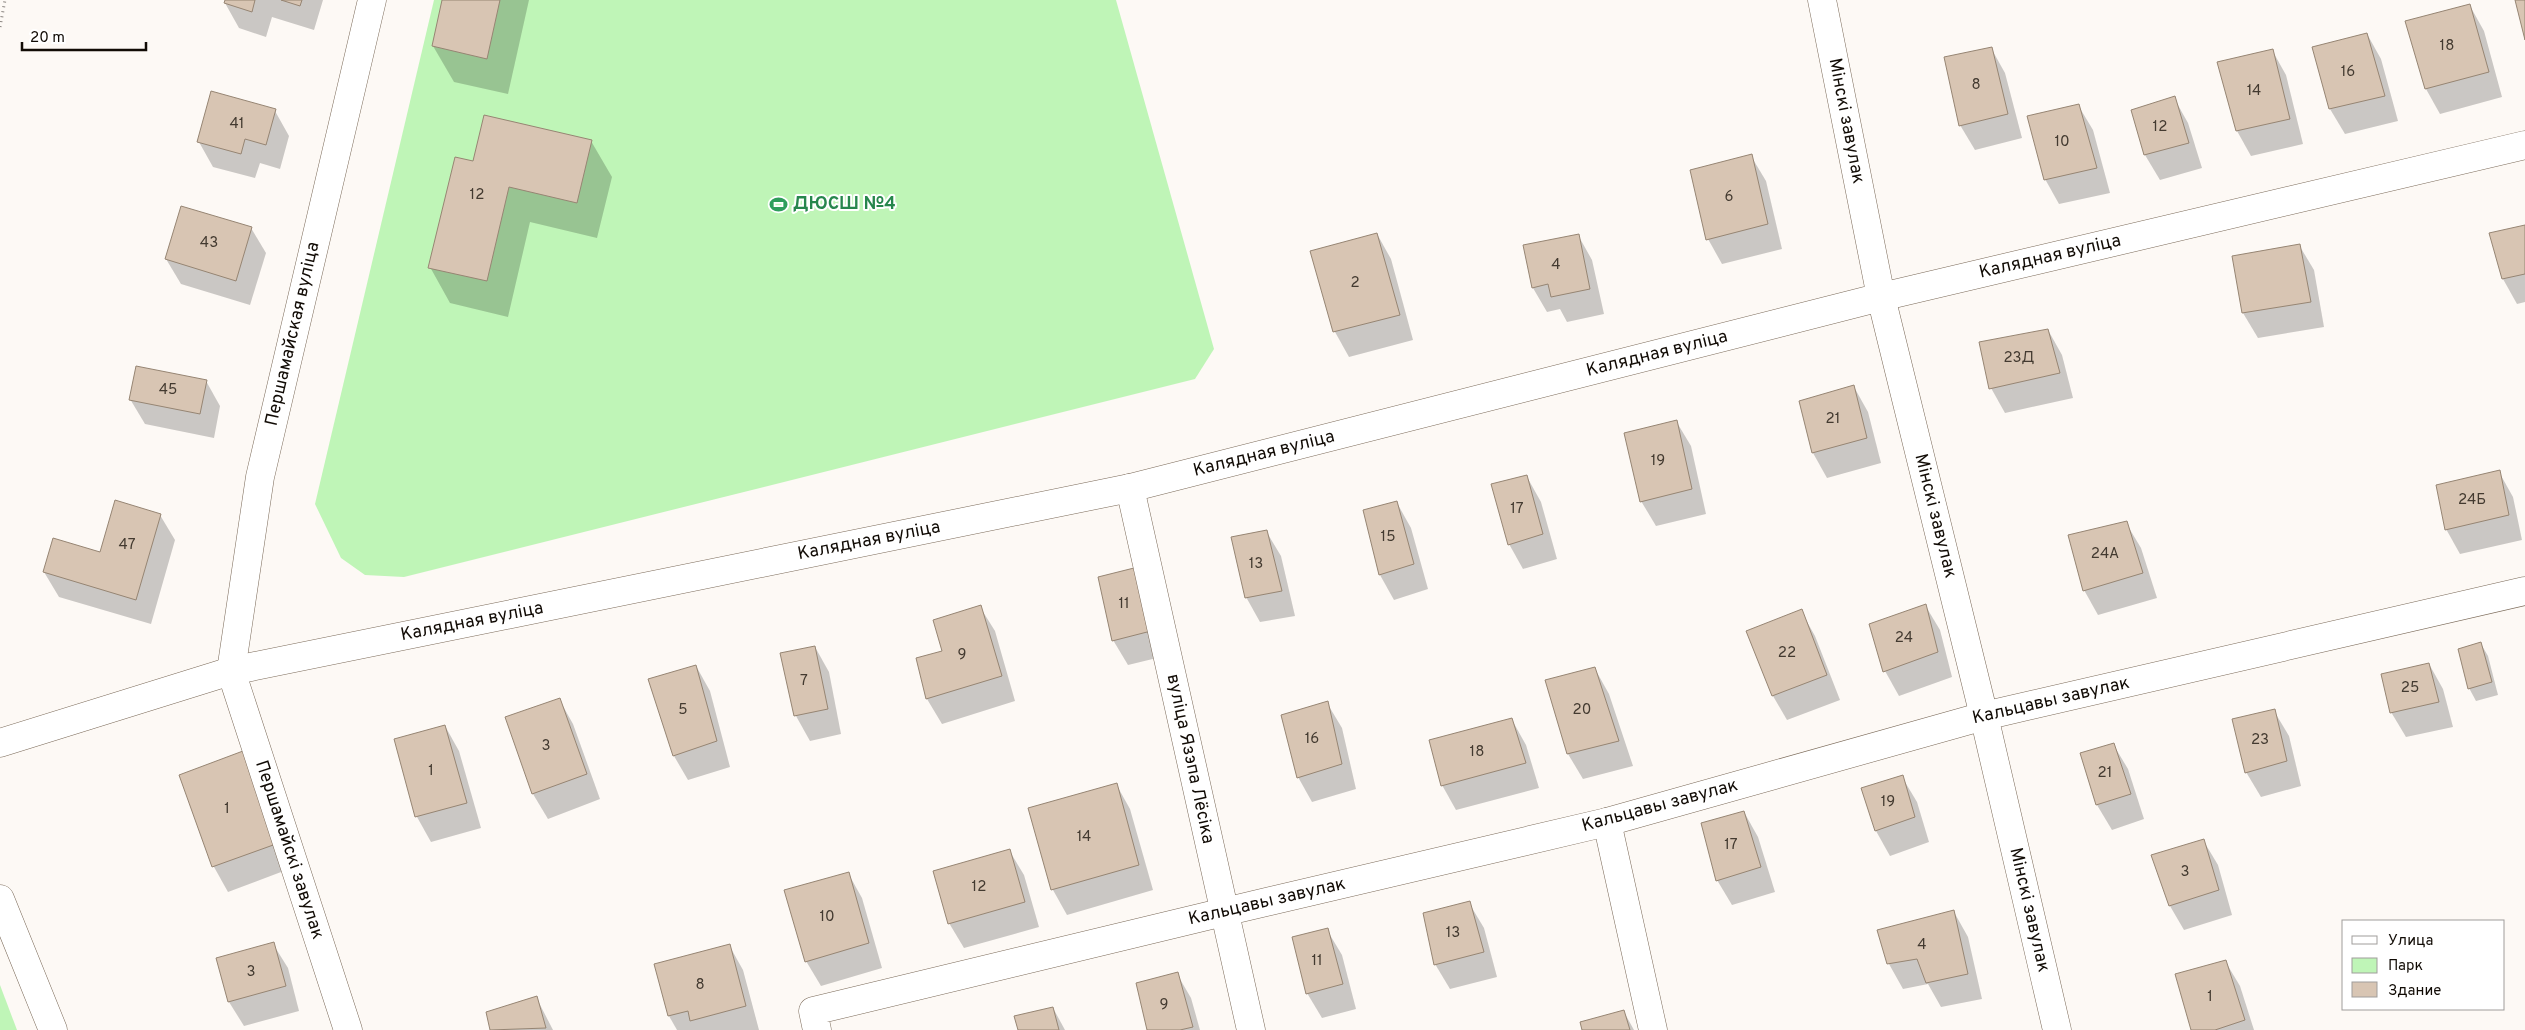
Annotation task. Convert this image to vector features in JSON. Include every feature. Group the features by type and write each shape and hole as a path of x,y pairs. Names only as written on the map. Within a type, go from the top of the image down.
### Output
{"street":[{"name":"Першамайская вуліца","path":"231,671 260,477 372,0"},
{"name":"Мінскі завулак","path":"1822,0 1881,297 1984,716 2057,1030"},
{"name":"Калядная вуліца","path":"0,743 231,671 1130,488 1881,297 2525,145"},
{"name":"вуліца Язэпа Лёсіка","path":"1130,488 1251,1030"},
{"name":"Кальцавы завулак","path":"817,1030 813,1011 1607,822 1984,716 2525,591"},
{"name":"Першамайскі завулак","path":"231,671 348,1030"},
{"path":"1607,822 1652,1030"},
{"path":"0,899 53,1030"}],"path":[{"path":"0,27 5,0"}],"green space":[{"name":"ДЮСШ №4","path":"434,0 1116,0 1214,349 1195,379 404,577 365,575 341,558 315,504"},
{"path":"0,985 17,1030 0,1030"}],"building":[{"path":"225,0 255,0 252,12 224,3"},
{"path":"281,0 302,0 300,6"},
{"path":"442,0 500,0 487,59 432,46"},
{"path":"2515,0 2525,0 2525,40"},
{"path":"2470,4 2489,72 2425,89 2405,21"},
{"path":"2367,33 2385,96 2329,109 2312,47"},
{"path":"1992,47 2008,114 1959,126 1944,57"},
{"path":"2273,49 2290,119 2236,131 2217,62"},
{"path":"211,91 276,109 266,145 245,139 241,154 197,142"},
{"path":"2175,96 2189,143 2144,155 2131,110"},
{"path":"2079,104 2097,168 2044,180 2027,116"},
{"path":"484,115 592,140 577,203 509,187 487,281 428,268 455,157 473,161"},
{"path":"1752,154 1768,224 1706,240 1690,170"},
{"path":"181,206 252,227 236,281 165,259"},
{"path":"2525,225 2525,274 2502,279 2489,233"},
{"path":"1377,233 1400,315 1333,332 1310,251"},
{"path":"1579,234 1590,289 1551,297 1548,284 1532,288 1523,245"},
{"path":"2300,244 2311,302 2242,313 2232,256"},
{"path":"2048,329 2060,373 1989,389 1979,342"},
{"path":"136,366 207,380 200,414 129,400"},
{"path":"1854,385 1867,438 1812,453 1799,401"},
{"path":"1677,420 1692,489 1640,502 1624,433"},
{"path":"2500,470 2509,515 2445,530 2436,485"},
{"path":"1527,475 1543,534 1508,545 1491,484"},
{"path":"115,500 161,514 136,600 43,572 53,538 100,552"},
{"path":"1397,501 1414,564 1379,575 1363,510"},
{"path":"2127,521 2143,573 2083,591 2068,535"},
{"path":"1267,530 1282,591 1245,598 1231,537"},
{"path":"1134,568 1151,631 1112,641 1098,577"},
{"path":"1926,604 1938,652 1883,672 1869,624"},
{"path":"981,605 1002,676 926,699 916,658 942,651 933,620"},
{"path":"1802,609 1827,675 1772,696 1746,631"},
{"path":"2481,642 2492,682 2468,689 2458,649"},
{"path":"815,646 828,709 794,716 780,653"},
{"path":"2429,663 2439,702 2390,713 2381,674"},
{"path":"696,665 717,741 673,756 648,679"},
{"path":"1595,667 1619,741 1567,754 1545,680"},
{"path":"560,698 587,774 532,794 505,717"},
{"path":"1328,701 1342,764 1297,778 1281,715"},
{"path":"2275,709 2287,761 2245,773 2232,719"},
{"path":"1512,718 1526,763 1441,786 1429,740"},
{"path":"445,725 467,803 415,817 394,739"},
{"path":"2114,743 2131,794 2096,805 2080,753"},
{"path":"243,751 276,844 212,867 179,775"},
{"path":"1903,775 1915,817 1875,831 1861,788"},
{"path":"1117,783 1139,865 1051,890 1028,808"},
{"path":"1744,811 1761,867 1716,881 1701,823"},
{"path":"2204,839 2219,890 2169,906 2151,855"},
{"path":"1010,849 1025,902 948,924 933,871"},
{"path":"849,872 869,943 805,962 784,890"},
{"path":"1470,901 1484,952 1434,965 1423,913"},
{"path":"1954,910 1968,974 1926,983 1917,959 1887,964 1877,930"},
{"path":"1328,928 1343,984 1306,994 1292,937"},
{"path":"274,942 286,986 228,1002 216,958"},
{"path":"730,944 746,1006 690,1021 688,1011 668,1016 654,964"},
{"path":"2226,960 2245,1020 2215,1030 2191,1030 2175,974"},
{"path":"1178,972 1193,1027 1180,1030 1147,1030 1136,983"},
{"path":"537,996 546,1028 490,1030 486,1012"},
{"path":"1053,1007 1059,1030 1018,1030 1014,1016"},
{"path":"1624,1010 1630,1030 1582,1030 1580,1022"}],"place":[{"name":"ДЮСШ №4","path":"779,204"}]}
